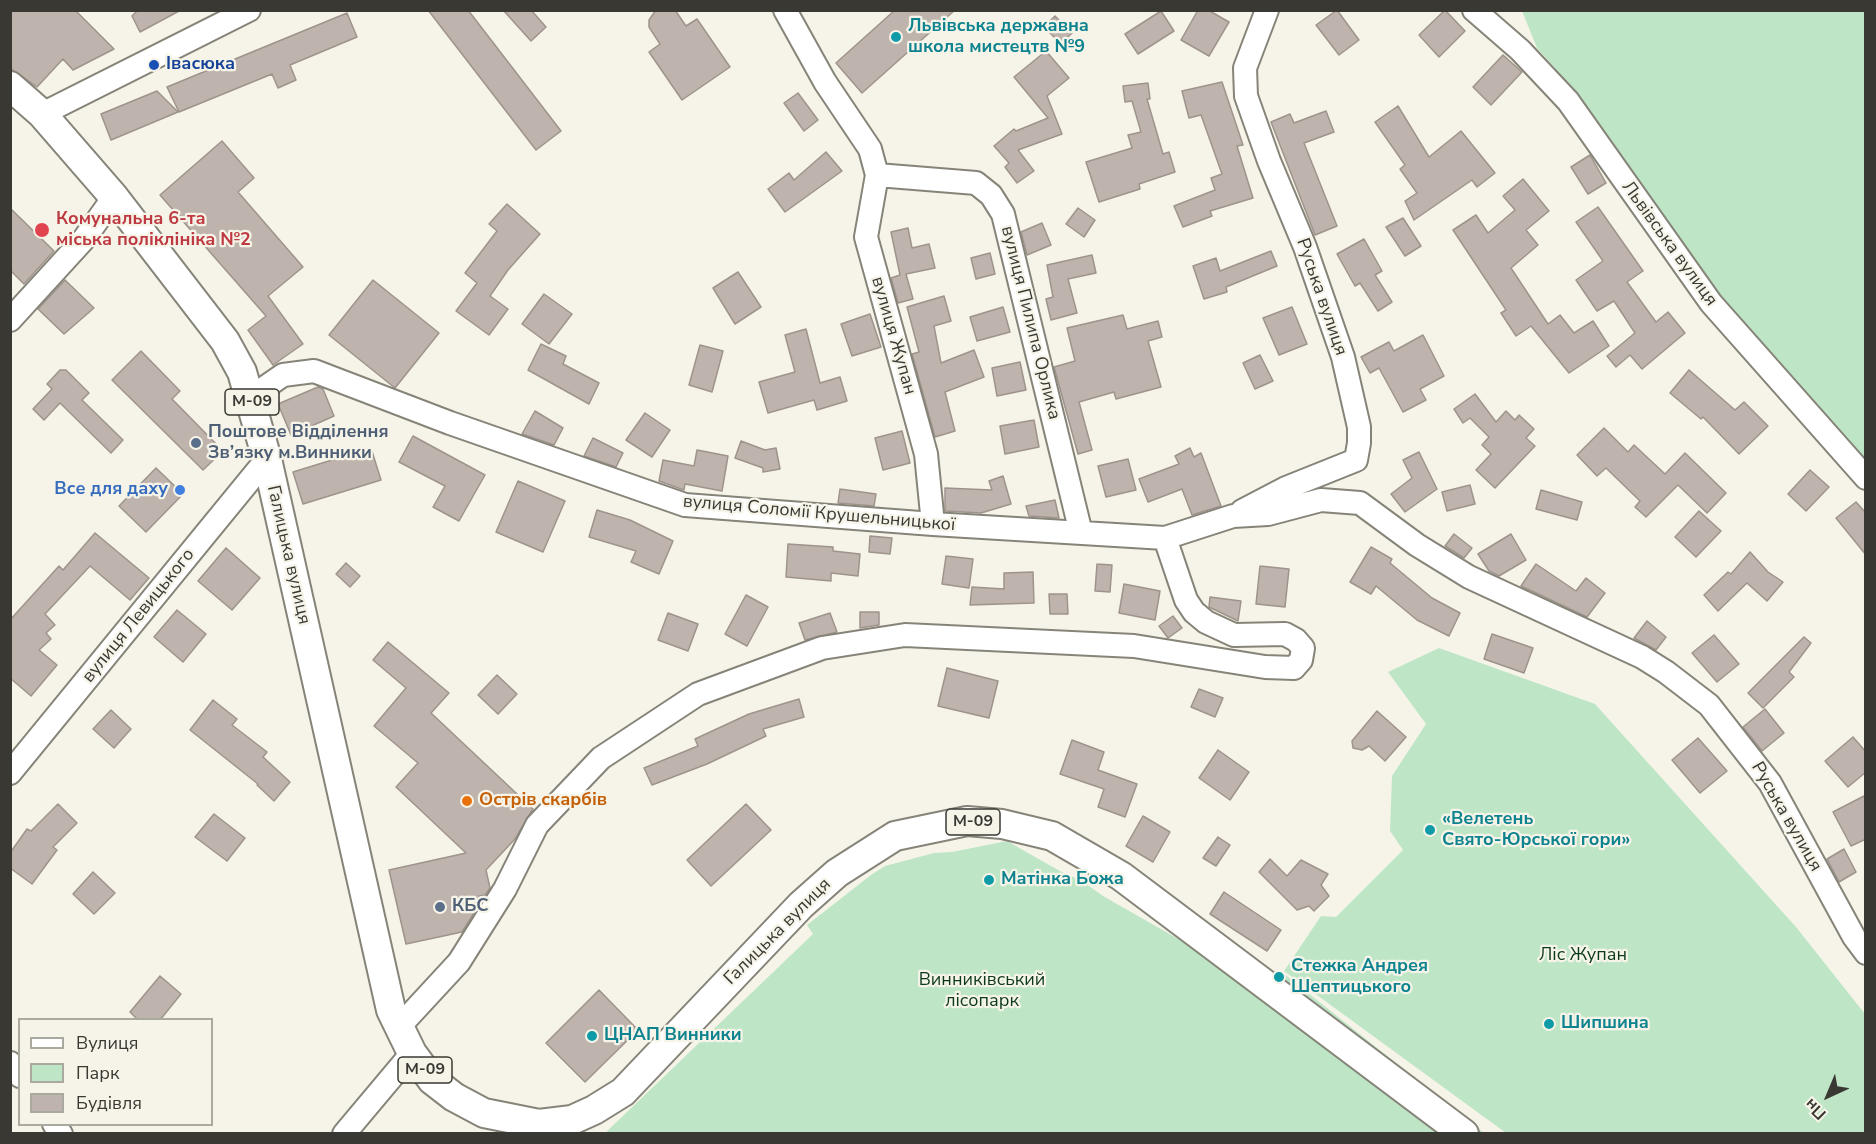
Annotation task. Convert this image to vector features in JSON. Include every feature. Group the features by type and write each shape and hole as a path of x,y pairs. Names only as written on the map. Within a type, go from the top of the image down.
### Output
{"main road":[{"name":"Галицька вулиця","path":"10,86 42,114 114,197 225,341 242,372 267,459 384,980 398,1028 412,1053 432,1080 454,1097 484,1113 539,1124 572,1120 623,1092 801,905 837,873 895,836 967,822 1002,824 1052,836 1121,876 1464,1134"}],"street":[{"path":"42,114 249,10"},
{"name":"вулиця Жупан","path":"785,10 825,82 870,149 877,175 866,237 926,454 933,524"},
{"name":"Руська вулиця","path":"1233,516 1286,488 1356,460 1359,443 1359,427 1343,357 1305,247 1269,161 1246,96 1245,68 1267,10"},
{"name":"Львівська вулиця","path":"1474,10 1520,50 1568,101 1711,303 1866,478"},
{"name":"вулиця Пилипа Орлика","path":"877,175 976,183 991,195 1003,214 1081,533"},
{"path":"10,320 84,239 114,197"},
{"name":"вулиця Соломії Крушельницької","path":"251,398 283,375 314,371 450,423 685,505 933,524 1166,538 1233,516 1268,514 1321,500 1360,503 1417,546 1469,577"},
{"name":"вулиця Левицького","path":"10,773 267,459"},
{"path":"398,1028 459,962 505,890 537,825 601,758 698,694 822,648 905,635 1134,646 1265,667 1294,668 1301,660 1303,648 1296,640 1285,634 1234,635 1206,622 1194,612 1186,600 1166,538"},
{"name":"Руська вулиця","path":"1469,577 1642,657 1709,705 1770,783 1854,937 1866,953"},
{"path":"344,1134 412,1053"}],"green space":[{"path":"1522,11 1865,11 1865,475 1723,313 1560,83 1555,68 1537,48"},
{"name":"Ліс Жупан","path":"1439,648 1595,704 1796,927 1865,1014 1865,1133 1506,1133 1284,971 1321,916 1336,917 1403,850 1390,831 1392,776 1426,724 1388,672"},
{"name":"Винниківський лісопарк","path":"1007,841 1067,875 1079,879 1103,896 1266,989 1283,973 1484,1133 604,1134 813,934 807,925 871,875 885,866 934,853 952,852"}],"building":[{"path":"10,10 75,10 114,49 73,70 63,59 37,87 10,68"},
{"path":"138,10 181,10 140,32 132,16"},
{"path":"428,10 468,10 561,131 536,150"},
{"path":"503,10 531,10 546,27 531,41"},
{"path":"656,10 675,10 686,26 697,19 730,67 682,100 649,52 660,44 649,27 649,20"},
{"name":"Львівська державна школа мистецтв №9","path":"895,10 955,10 862,93 836,63"},
{"path":"1198,10 1208,10 1229,22 1209,56 1181,40"},
{"path":"1337,10 1359,40 1339,55 1316,25"},
{"path":"1445,10 1465,31 1439,57 1419,35"},
{"path":"1161,11 1174,31 1138,54 1125,34"},
{"path":"347,13 357,37 290,65 296,80 278,88 272,74 179,112 167,87"},
{"path":"1055,16 1072,33 1061,44 1044,27"},
{"path":"1046,51 1069,78 1047,96 1062,134 1018,150 1034,171 1017,183 1005,167 1009,163 994,146 1014,129 1016,131 1048,118 1014,77"},
{"path":"1503,55 1522,72 1491,105 1473,87"},
{"path":"1222,82 1243,145 1237,146 1253,198 1210,211 1212,216 1183,227 1174,206 1215,190 1211,178 1222,174 1201,115 1189,118 1182,91"},
{"path":"1148,83 1150,99 1147,99 1163,154 1169,152 1175,172 1139,184 1140,189 1099,202 1086,162 1132,148 1128,135 1141,132 1132,101 1125,102 1123,86"},
{"path":"157,91 178,112 111,140 101,114"},
{"path":"798,93 818,120 804,131 784,103"},
{"path":"1398,106 1429,157 1461,131 1495,173 1477,187 1472,180 1414,220 1405,201 1417,193 1400,169 1405,165 1375,122"},
{"path":"1326,111 1334,132 1304,143 1337,226 1315,235 1271,122 1290,114 1294,123"},
{"path":"222,141 254,178 238,192 303,267 268,296 303,344 273,365 248,330 266,316 160,195"},
{"path":"826,152 842,171 785,212 768,189 789,173 794,180"},
{"path":"1590,155 1606,183 1588,194 1571,167"},
{"path":"1523,179 1549,211 1526,230 1538,245 1511,268 1548,324 1560,315 1574,333 1593,321 1609,346 1569,373 1531,326 1516,336 1501,313 1506,310 1453,230 1476,215 1488,233 1515,210 1503,196"},
{"path":"507,204 540,234 508,270 490,296 508,309 489,335 456,311 477,283 465,273 497,231 489,224"},
{"path":"1598,207 1643,271 1627,282 1656,322 1668,312 1685,333 1642,369 1630,355 1616,367 1607,356 1635,333 1614,301 1597,311 1576,280 1603,261 1576,222"},
{"path":"10,208 54,251 24,284 10,270"},
{"path":"1078,208 1095,220 1084,237 1066,224"},
{"path":"1403,218 1421,246 1405,256 1386,227"},
{"path":"1042,223 1051,245 1027,255 1021,232"},
{"path":"908,228 912,248 929,244 935,268 906,274 913,299 898,303 891,278 900,275 891,232"},
{"path":"1364,239 1382,271 1375,275 1392,302 1378,311 1360,283 1355,286 1337,254"},
{"path":"1271,251 1277,266 1226,287 1227,292 1204,299 1193,266 1216,258 1220,271"},
{"path":"990,253 995,274 976,279 971,258"},
{"path":"1092,255 1096,273 1068,279 1077,313 1051,320 1046,299 1053,297 1047,265"},
{"path":"738,272 761,307 735,324 713,288"},
{"path":"65,280 94,308 64,334 38,309"},
{"path":"373,280 439,333 395,388 329,335"},
{"path":"544,294 572,314 549,344 522,324"},
{"path":"944,296 951,321 934,326 941,363 974,350 984,377 945,392 955,431 935,437 912,354 919,352 907,307"},
{"path":"1003,307 1010,332 977,341 970,317"},
{"path":"1292,307 1307,344 1279,355 1263,318"},
{"path":"870,314 881,347 852,356 841,324"},
{"path":"1123,315 1127,329 1158,321 1162,337 1148,341 1161,387 1116,399 1114,392 1079,402 1092,450 1078,454 1054,367 1075,361 1067,328"},
{"path":"806,329 820,383 840,377 847,401 817,410 814,400 768,413 759,382 795,372 785,335"},
{"path":"1423,335 1444,376 1420,389 1426,400 1403,412 1379,368 1370,373 1361,357 1389,342 1394,351"},
{"path":"541,344 566,356 563,364 599,383 589,404 528,370"},
{"path":"700,345 723,351 712,392 689,385"},
{"path":"141,351 180,391 172,399 223,451 203,470 112,380"},
{"path":"1260,355 1273,381 1255,389 1243,363"},
{"path":"1020,362 1026,390 997,396 992,368"},
{"path":"60,370 66,370 89,393 82,400 123,440 111,453 60,403 44,420 33,409 52,389 47,384"},
{"path":"1689,370 1735,410 1744,402 1768,426 1739,454 1703,417 1701,419 1670,393"},
{"path":"318,387 323,389 334,416 291,435 278,404"},
{"path":"1475,394 1496,422 1506,411 1515,420 1519,415 1534,429 1526,438 1535,446 1495,488 1476,470 1491,454 1482,445 1489,437 1470,418 1463,423 1454,409"},
{"path":"535,411 563,428 554,445 522,434"},
{"path":"645,413 670,430 652,457 626,440"},
{"path":"1034,420 1039,447 1005,454 1000,426"},
{"path":"1604,428 1628,452 1634,445 1665,474 1685,453 1726,493 1707,513 1678,485 1646,517 1635,507 1640,501 1606,468 1597,476 1577,455"},
{"path":"902,431 910,463 883,470 875,438"},
{"path":"413,436 485,475 459,521 433,507 445,486 399,462"},
{"path":"593,438 623,453 616,467 584,456"},
{"path":"741,441 765,450 776,448 780,469 763,472 763,468 735,458"},
{"path":"371,448 381,480 303,504 293,472"},
{"path":"1190,448 1194,457 1201,453 1221,506 1192,515 1182,489 1148,502 1139,479 1179,464 1175,456"},
{"path":"697,450 728,456 722,491 685,484 684,490 659,481 663,460 694,466"},
{"path":"1419,452 1437,489 1405,512 1391,494 1412,478 1403,460"},
{"path":"1128,459 1136,490 1106,497 1098,466"},
{"path":"156,468 183,494 146,532 119,506"},
{"path":"1810,470 1829,487 1806,511 1788,494"},
{"path":"1003,476 1011,504 981,513 945,511 945,488 992,490 989,481"},
{"path":"518,481 565,501 543,552 496,532"},
{"path":"1470,485 1475,504 1447,511 1442,492"},
{"path":"840,489 876,494 874,506 838,503"},
{"path":"1541,490 1582,502 1577,520 1536,509"},
{"path":"1055,500 1059,518 1029,516 1026,506"},
{"path":"1856,502 1866,513 1866,555 1836,518"},
{"path":"597,510 630,520 673,541 659,574 631,562 636,551 589,537"},
{"path":"1699,511 1721,531 1696,557 1675,537"},
{"path":"95,533 149,578 130,600 90,566 45,614 55,625 46,633 51,639 39,650 57,665 31,696 10,678 10,620 59,566 63,570"},
{"path":"1454,534 1472,548 1464,558 1445,546"},
{"path":"1511,534 1526,560 1499,576 1489,571 1478,554"},
{"path":"870,536 892,538 890,554 869,552"},
{"path":"788,544 833,547 833,551 860,554 858,576 831,573 831,581 786,577"},
{"path":"1371,547 1392,559 1390,563 1432,598 1460,613 1449,636 1417,620 1376,586 1371,594 1350,582"},
{"path":"226,548 260,578 232,610 198,581"},
{"path":"1750,552 1768,572 1783,582 1767,601 1747,583 1718,611 1704,595 1728,572 1731,574"},
{"path":"946,556 973,559 969,588 942,584"},
{"path":"346,563 360,576 350,587 336,574"},
{"path":"1097,564 1112,565 1110,592 1095,591"},
{"path":"1536,564 1576,591 1586,578 1605,593 1587,617 1521,586"},
{"path":"1260,566 1289,569 1285,607 1256,604"},
{"path":"1033,572 1034,603 970,605 972,587 1004,589 1004,573"},
{"path":"1124,584 1160,591 1155,620 1119,613"},
{"path":"1049,594 1067,594 1068,614 1050,614"},
{"path":"746,595 768,607 747,646 725,634"},
{"path":"1210,597 1241,601 1238,621 1209,607"},
{"path":"177,610 206,634 183,662 154,637"},
{"path":"860,612 879,612 879,625 860,628"},
{"path":"668,613 698,624 688,651 658,640"},
{"path":"830,613 837,632 805,640 799,623"},
{"path":"1173,616 1182,628 1168,638 1159,626"},
{"path":"1647,621 1666,637 1656,650 1634,638"},
{"path":"1492,634 1533,648 1524,673 1484,659"},
{"path":"1714,635 1739,664 1717,682 1692,653"},
{"path":"1804,637 1811,643 1789,672 1794,677 1763,708 1748,693"},
{"path":"388,642 449,693 431,713 533,809 515,839 486,870 490,888 485,895 479,896 481,902 462,932 406,944 389,870 466,853 396,787 418,763 374,726 406,688 373,660"},
{"path":"947,668 998,681 989,718 938,706"},
{"path":"497,675 517,694 498,714 478,695"},
{"path":"1199,689 1223,698 1215,717 1191,707"},
{"path":"799,699 804,717 763,729 766,736 707,764 652,785 644,768 698,746 695,739 749,714"},
{"path":"213,700 237,719 232,725 267,752 263,757 290,782 274,801 258,784 190,730"},
{"path":"1765,709 1784,733 1762,751 1743,727"},
{"path":"111,710 131,729 114,748 93,729"},
{"path":"1377,711 1406,737 1385,761 1369,746 1362,750 1353,748 1352,741"},
{"path":"1853,737 1866,752 1866,772 1848,787 1825,761"},
{"path":"1698,738 1727,771 1700,793 1672,760"},
{"path":"1072,740 1104,752 1098,770 1137,784 1125,817 1098,807 1104,789 1060,774"},
{"path":"1218,750 1249,772 1230,800 1199,778"},
{"path":"1866,795 1866,839 1851,846 1833,812"},
{"path":"58,804 77,823 53,847 57,850 32,884 10,868 10,853 27,829 31,831"},
{"path":"746,804 771,830 711,886 687,860"},
{"path":"214,814 245,838 227,861 195,837"},
{"path":"1143,816 1170,832 1153,862 1126,846"},
{"path":"1218,837 1230,845 1216,866 1203,858"},
{"path":"1844,849 1856,872 1839,882 1827,859"},
{"path":"1270,859 1287,876 1301,860 1328,874 1321,885 1329,896 1314,911 1309,906 1297,910 1259,872"},
{"path":"93,872 115,893 94,914 73,894"},
{"path":"1224,892 1281,930 1267,951 1210,914"},
{"path":"160,976 181,994 162,1018 136,1018 130,1012"},
{"name":"ЦНАП Винники","path":"599,990 638,1030 585,1082 546,1043"}],"place":[{"name":"Львівська державна школа мистецтв №9","path":"896,37"},
{"name":"Івасюка","path":"154,65"},
{"name":"Комунальна 6-та міська поліклініка №2","path":"42,230"},
{"name":"Поштове Відділення Зв’язку м.Винники","path":"196,443"},
{"name":"Все для даху","path":"180,490"},
{"name":"Острів скарбів","path":"467,801"},
{"name":"«Велетень Свято-Юрської гори»","path":"1430,830"},
{"name":"Матінка Божа","path":"989,880"},
{"name":"КБС","path":"440,907"},
{"name":"Стежка Андрея Шептицького","path":"1279,977"},
{"name":"Шипшина","path":"1549,1024"},
{"name":"ЦНАП Винники","path":"592,1036"}]}
